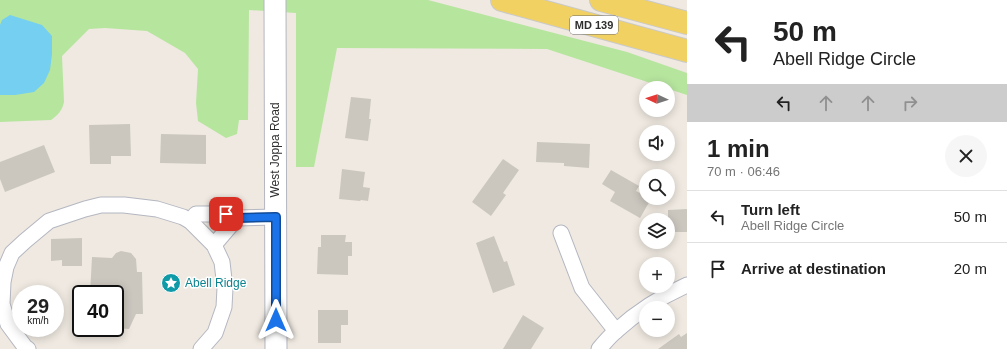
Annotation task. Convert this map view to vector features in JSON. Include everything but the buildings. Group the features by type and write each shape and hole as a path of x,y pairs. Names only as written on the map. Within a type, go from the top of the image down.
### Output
{"main road":[{"name":"MD 139","path":"502,0 687,51"},
{"name":"MD 139","path":"601,0 681,18"}],"street":[{"name":"West Joppa Road","path":"274,0 276,349"},
{"path":"28,349 8,324 2,304 3,282 6,267 12,253 24,241 49,221 101,205 124,205 157,209 183,217 190,221 214,245 222,262 225,288 224,307 215,333 201,349"},
{"path":"190,221 196,214 226,214 237,218 276,217"},
{"path":"214,245 237,218"},
{"path":"561,233 582,288 616,331"},
{"path":"599,349 616,331 638,313 675,290 687,285"}],"green space":[{"path":"0,0 428,0 627,52 687,73 687,95 675,91 675,81 644,81 547,49 337,48 314,167 296,167 296,13 249,10 248,120 239,120 237,134 226,138 198,121 196,103 198,69 185,53 147,31 105,28 89,29 62,56 64,102 61,110 56,116 51,120 0,122"}],"water":[{"path":"10,15 42,25 52,36 50,70 44,83 34,92 15,95 0,95 0,25 2,20"}],"place":[{"name":"Abell Ridge","path":"171,283"}],"route":[{"path":"226,214 237,218 276,217 276,320"}]}
